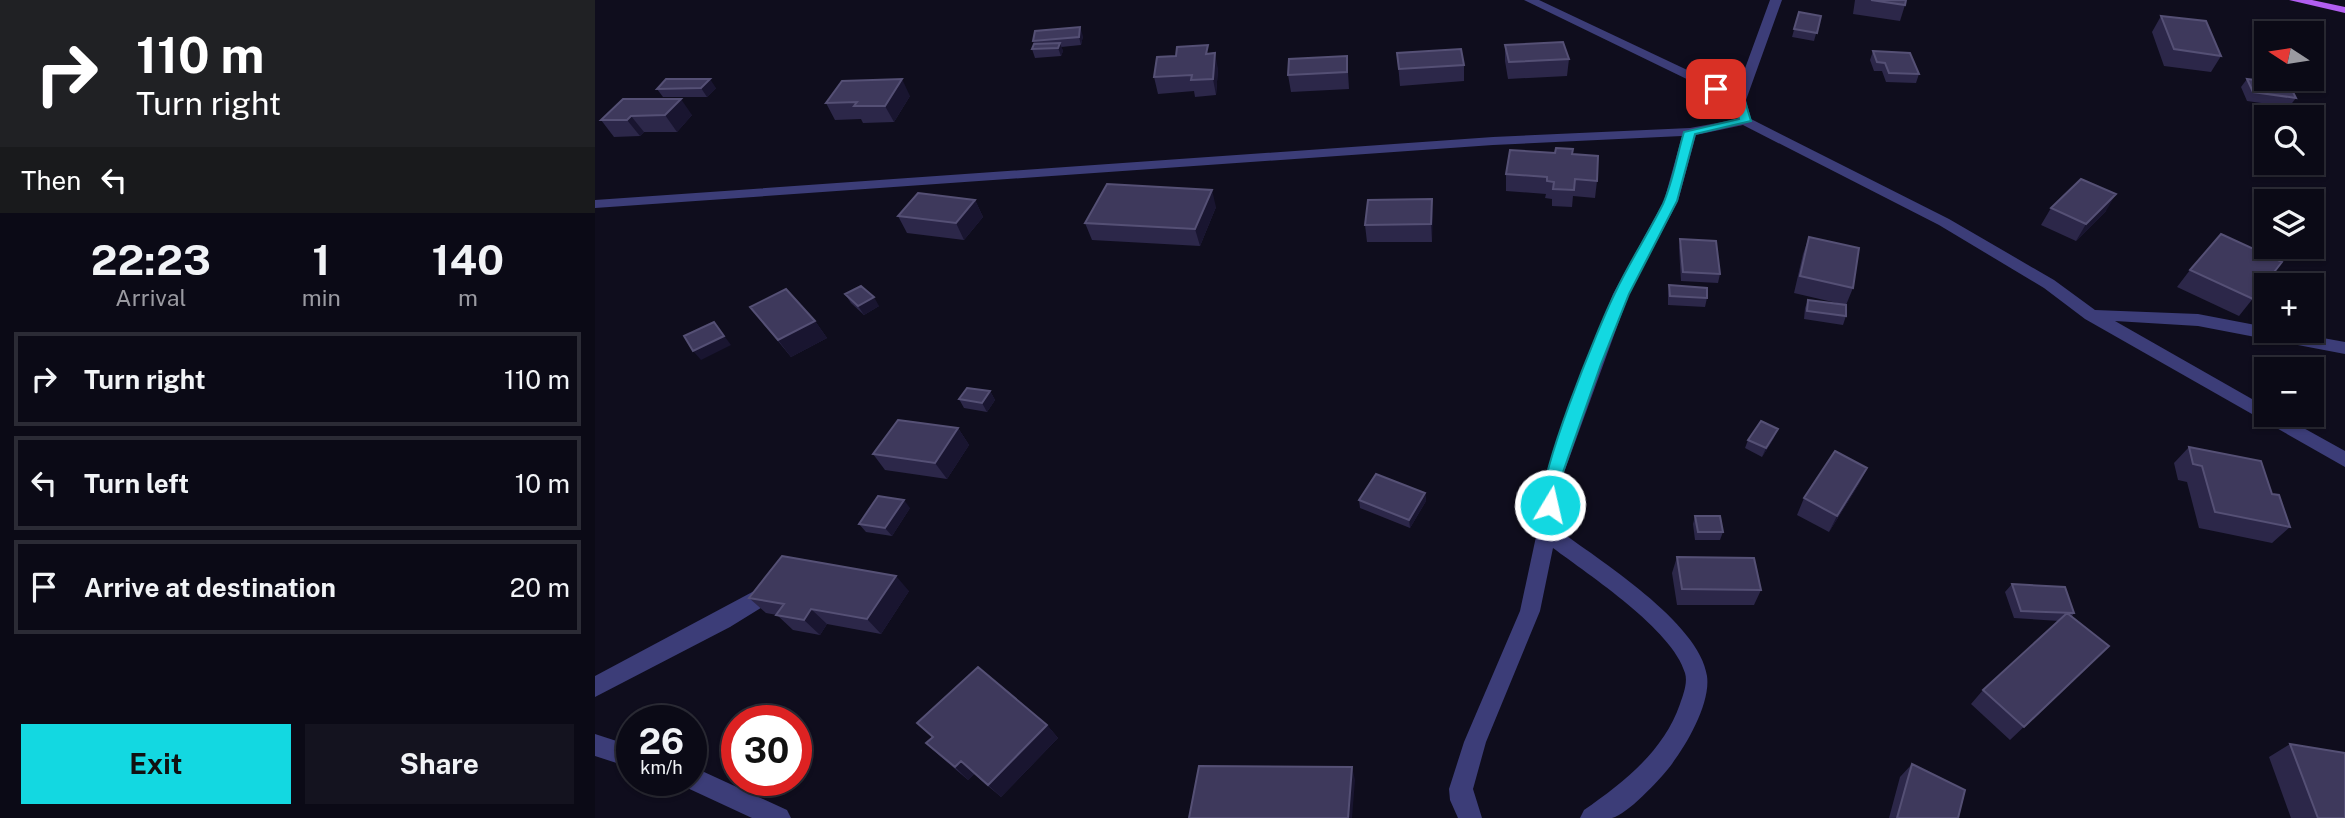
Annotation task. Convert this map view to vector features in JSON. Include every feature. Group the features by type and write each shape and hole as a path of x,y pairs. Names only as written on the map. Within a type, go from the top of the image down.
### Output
{"main road":[{"path":"2295,0 2345,10"}],"street":[{"path":"1530,0 1740,100"},
{"path":"1745,121 1740,100 1776,0"},
{"path":"595,204 1453,144 1690,132 1745,121 1944,222 2049,284 2091,315 2254,408"},
{"path":"1470,818 1462,800 1461,789 1475,743 1530,611 1547,532 1553,478 1621,294 1671,201 1690,132"},
{"path":"2091,315 2198,320 2345,348"},
{"path":"2287,427 2345,460"},
{"path":"1547,532 1646,607 1677,639 1696,674 1691,709 1663,759 1620,799 1592,818"},
{"path":"595,687 723,620 782,585"},
{"path":"595,745 616,752"},
{"path":"707,785 779,818"}],"building":[{"path":"1871,0 1906,0 1905,5"},
{"path":"1799,12 1821,16 1817,33 1794,29"},
{"path":"2161,16 2206,21 2221,56 2174,49"},
{"path":"1080,27 1079,37 1033,41 1035,31"},
{"path":"1563,42 1569,59 1509,62 1505,45"},
{"path":"1060,43 1058,48 1032,49 1034,44"},
{"path":"1208,45 1206,54 1215,53 1213,79 1191,80 1192,75 1154,77 1157,57 1176,56 1177,47"},
{"path":"1461,49 1464,65 1399,69 1397,53"},
{"path":"1873,51 1910,53 1919,74 1889,73 1885,63 1877,62"},
{"path":"1347,56 1347,72 1288,75 1289,59"},
{"path":"666,79 710,79 701,88 657,89"},
{"path":"902,79 885,106 854,106 857,102 826,103 842,81"},
{"path":"2247,79 2254,80 2254,91 2292,91 2296,98 2253,92"},
{"path":"623,99 681,99 665,115 601,120"},
{"path":"1556,148 1573,149 1572,154 1598,156 1597,181 1575,179 1574,190 1553,189 1554,182 1547,181 1547,177 1506,174 1510,150 1555,153"},
{"path":"2081,179 2116,194 2086,224 2051,208"},
{"path":"1107,184 1212,190 1195,229 1085,223"},
{"path":"918,193 975,200 956,223 898,216"},
{"path":"1432,199 1431,224 1365,225 1368,200"},
{"path":"2221,234 2254,249 2254,259 2275,259 2282,262 2273,273 2254,273 2253,299 2190,270"},
{"path":"1809,237 1859,248 1853,288 1800,276"},
{"path":"1680,239 1716,241 1720,274 1683,272"},
{"path":"1669,285 1707,288 1707,298 1670,296"},
{"path":"861,286 874,297 858,306 845,294"},
{"path":"786,289 815,321 778,340 750,307"},
{"path":"1808,300 1846,305 1846,316 1807,311"},
{"path":"714,322 724,336 693,351 684,336"},
{"path":"967,388 990,391 982,403 959,399"},
{"path":"898,420 958,428 935,463 873,454"},
{"path":"1761,421 1778,429 1766,448 1748,440"},
{"path":"2189,447 2261,461 2272,494 2279,495 2290,527 2215,512 2202,466 2193,464"},
{"path":"1835,451 1867,468 1837,516 1804,498"},
{"path":"1376,474 1425,493 1409,520 1359,500"},
{"path":"878,496 904,500 885,528 859,524"},
{"path":"1695,516 1720,516 1723,532 1698,532"},
{"path":"782,556 896,576 867,619 811,609 804,620 776,615 784,604 749,598"},
{"path":"1677,557 1754,558 1761,590 1682,589"},
{"path":"2012,584 2065,587 2074,613 2021,611"},
{"path":"2067,613 2109,646 2024,727 1983,690"},
{"path":"978,667 1047,725 988,785 961,761 955,767 926,743 933,737 917,723"},
{"path":"2290,744 2345,753 2345,818 2318,818"},
{"path":"1912,764 1965,790 1958,818 1897,818"},
{"path":"1199,766 1352,767 1348,818 1189,818"}],"route":[{"path":"1550,505 1553,478 1593,364 1621,294 1671,201 1690,132 1745,121 1740,100 1716,89"}]}
